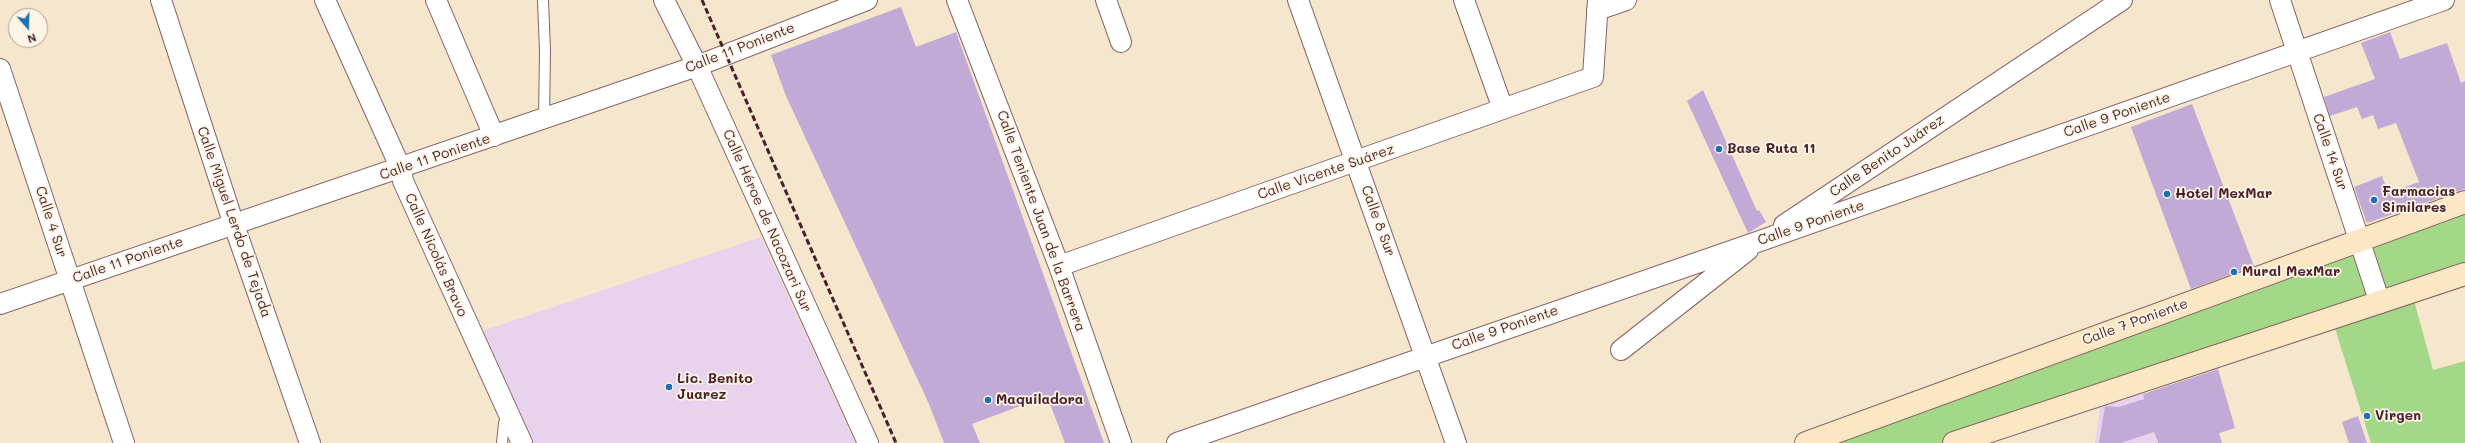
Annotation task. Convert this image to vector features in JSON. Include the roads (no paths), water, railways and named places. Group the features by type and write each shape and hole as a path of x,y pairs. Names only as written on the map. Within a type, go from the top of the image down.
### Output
{"main road":[{"name":"Calle 7 Poniente","path":"1806,443 2465,202"},
{"path":"1954,443 2465,274"}],"street":[{"name":"Calle Miguel Lerdo de Tejada","path":"161,0 234,225 310,443"},
{"name":"Calle Nicolás Bravo","path":"325,0 401,169 403,181 522,443"},
{"path":"436,0 494,136"},
{"name":"Calle Héroe de Nacozari Sur","path":"664,0 697,66 868,443"},
{"name":"Calle Teniente Juan de la Barrera","path":"957,0 1059,266 1121,443"},
{"path":"1106,0 1121,42"},
{"name":"Calle 8 Sur","path":"1298,0 1426,355 1456,443"},
{"path":"1464,0 1503,109"},
{"path":"1598,5 1626,0"},
{"name":"Calle Benito Juárez","path":"1621,350 1760,241 2096,8 2122,0"},
{"name":"Calle 14 Sur","path":"2280,0 2380,303"},
{"name":"Calle 9 Poniente","path":"1177,443 1426,355 1760,241 2444,0"},
{"name":"Calle 11 Poniente","path":"0,304 401,169 697,66 856,2"},
{"name":"Calle Vicente Suárez","path":"1059,266 1593,77 1598,5"},
{"name":"Calle 4 Sur","path":"0,69 124,443"}],"lane":[{"path":"543,0 545,51 544,119"},
{"path":"502,443 504,423 508,414"}],"railway":[{"path":"702,0 896,443"}],"place":[{"name":"Base Ruta 11","path":"1719,149"},
{"name":"Hotel MexMar","path":"2167,194"},
{"name":"Farmacias Similares","path":"2374,200"},
{"name":"Mural MexMar","path":"2234,272"},
{"name":"Lic. Benito Juarez","path":"669,387"},
{"name":"Maquiladora","path":"988,400"},
{"name":"Virgen","path":"2367,416"}]}
